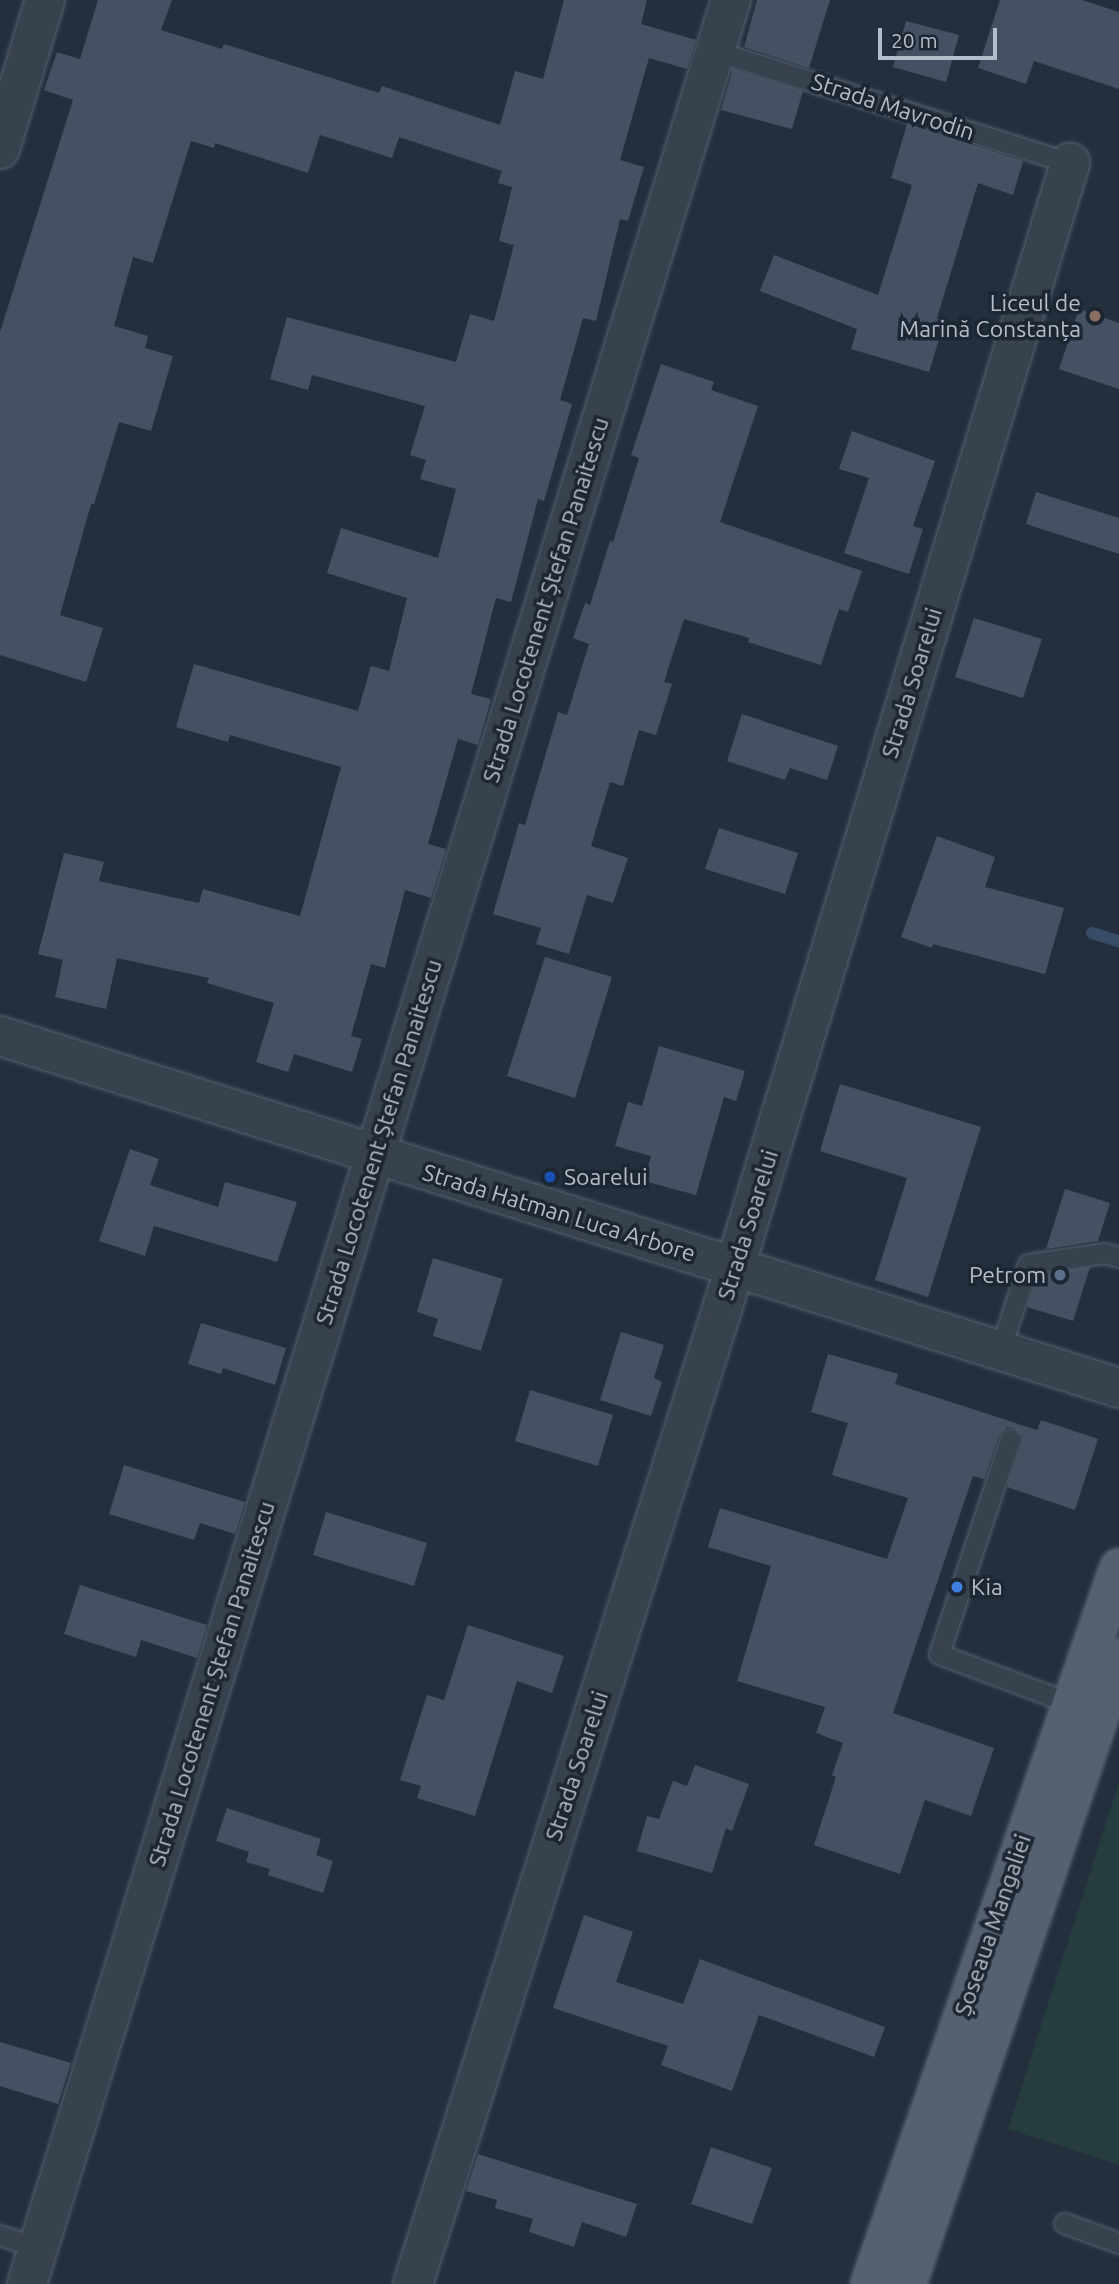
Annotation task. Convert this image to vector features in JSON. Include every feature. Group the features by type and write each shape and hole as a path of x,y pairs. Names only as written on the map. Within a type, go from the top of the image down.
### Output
{"main road":[{"name":"Șoseaua Mangaliei","path":"870,2284 1119,1568"},
{"name":"Șoseaua Mangaliei","path":"907,2284 1119,1658"}],"street":[{"path":"0,149 45,0"},
{"name":"Strada Locotenent Ștefan Panaitescu","path":"27,2284 731,0"},
{"name":"Strada Soarelui","path":"413,2284 734,1269 1070,163"},
{"name":"Strada Hatman Luca Arbore","path":"0,1036 1119,1388"}],"lane":[{"name":"Strada Mavrodin","path":"715,51 1070,163"},
{"path":"1000,1350 1028,1264 1104,1253 1119,1257"},
{"path":"1010,1439 939,1654 1070,1703"},
{"path":"1064,2223 1119,2243"},
{"path":"0,2235 38,2248"}],"green space":[{"path":"1119,1782 1119,2165 1008,2129"}],"building":[{"path":"98,0 172,0 161,30 222,49 224,44 379,93 382,86 500,125 515,71 543,79 564,0 647,0 641,24 696,40 687,69 649,58 620,160 644,167 628,221 620,219 596,321 583,318 560,400 572,404 544,501 538,499 511,602 496,598 471,694 491,699 478,745 458,739 428,844 446,849 431,898 405,890 385,968 371,964 351,1036 362,1039 352,1072 294,1054 288,1072 256,1062 274,1003 207,983 209,978 117,958 106,1009 55,997 63,960 38,954 64,853 104,862 99,881 199,903 203,889 300,916 341,767 230,735 228,742 176,727 194,664 358,711 371,666 389,671 407,598 327,573 341,528 438,558 456,489 420,479 426,460 410,455 425,406 312,375 308,390 270,379 287,317 456,362 470,314 494,321 514,245 499,241 512,187 498,183 502,171 399,137 392,158 320,135 308,173 215,143 214,148 191,141 153,263 133,257 114,326 148,336 145,348 173,356 151,431 119,422 94,504 91,504 60,615 103,628 86,682 0,655 0,332 73,100 44,90 57,52 80,59"},
{"path":"757,0 830,0 809,68 744,47"},
{"path":"1000,0 1082,0 1119,12 1119,89 1034,61 1026,84 978,68"},
{"path":"906,21 959,35 946,82 893,67"},
{"path":"733,69 803,91 792,129 721,110"},
{"path":"907,124 1023,161 1013,195 978,183 937,318 945,320 929,372 851,349 857,329 760,291 774,255 878,295 912,185 891,178"},
{"path":"1079,309 1119,323 1119,389 1059,369"},
{"path":"661,364 714,382 711,390 758,406 720,522 862,571 848,612 839,609 821,665 748,642 749,638 684,619 664,682 672,684 656,735 639,730 623,786 610,782 591,846 628,858 613,903 587,895 569,954 536,944 541,928 493,914 519,823 525,825 558,712 567,715 589,644 573,638 585,603 590,605 610,541 613,542 639,458 631,455"},
{"path":"852,431 935,461 913,526 923,529 909,574 844,553 869,478 839,469"},
{"path":"1036,492 1119,518 1119,554 1026,524"},
{"path":"974,618 1042,639 1023,698 955,677"},
{"path":"742,714 838,746 827,780 790,768 785,780 727,761"},
{"path":"719,828 798,853 785,894 705,869"},
{"path":"937,836 995,857 985,887 1064,908 1045,974 933,944 932,948 901,937"},
{"path":"545,957 612,977 575,1098 507,1076"},
{"path":"659,1046 745,1071 736,1101 724,1097 696,1195 644,1181 651,1156 615,1146 628,1102 642,1106"},
{"path":"840,1084 981,1127 928,1297 875,1280 907,1178 820,1151"},
{"path":"130,1149 159,1159 150,1185 218,1207 225,1182 297,1202 277,1262 154,1226 145,1256 99,1241"},
{"path":"1065,1189 1110,1203 1098,1241 1046,1249"},
{"path":"433,1258 503,1279 481,1351 433,1336 438,1319 417,1312"},
{"path":"1090,1267 1073,1321 1027,1307 1037,1275"},
{"path":"201,1323 286,1348 275,1385 223,1368 221,1374 188,1364"},
{"path":"621,1332 664,1345 654,1378 662,1382 651,1416 600,1400"},
{"path":"828,1354 898,1374 895,1384 1037,1430 1041,1420 1098,1439 1075,1510 1007,1487 1022,1442 1022,1436 1014,1428 1007,1427 999,1435 984,1479 973,1476 893,1713 994,1748 971,1816 925,1800 900,1874 814,1845 836,1777 832,1775 843,1743 816,1733 825,1707 737,1681 771,1566 708,1547 720,1508 887,1559 908,1498 832,1475 848,1423 811,1412"},
{"path":"530,1390 613,1415 598,1466 515,1441"},
{"path":"124,1465 245,1502 235,1534 200,1523 194,1540 109,1514"},
{"path":"326,1512 427,1543 414,1586 313,1555"},
{"path":"80,1585 207,1625 197,1658 141,1640 136,1657 64,1634"},
{"path":"468,1625 564,1656 552,1693 517,1681 475,1816 417,1798 421,1786 400,1780 427,1695 444,1700"},
{"path":"695,1765 749,1784 732,1831 726,1828 712,1873 637,1851 647,1816 659,1819 673,1781 687,1786"},
{"path":"227,1808 321,1839 316,1855 333,1861 323,1893 268,1875 270,1869 246,1862 249,1852 216,1841"},
{"path":"584,1915 633,1932 616,1982 683,2004 700,1959 885,2027 874,2057 759,2015 732,2091 661,2065 668,2046 553,2008"},
{"path":"0,2042 71,2063 58,2104 0,2086"},
{"path":"711,2147 772,2168 752,2224 691,2204"},
{"path":"478,2154 637,2204 626,2237 582,2222 574,2247 529,2232 533,2219 495,2208 497,2200 466,2191"}],"waterway":[{"path":"1092,933 1119,941"}],"place":[{"name":"Liceul de Marină Constanța","path":"1095,316"},
{"name":"Soarelui","path":"550,1177"},
{"name":"Petrom","path":"1060,1275"},
{"name":"Kia","path":"957,1587"}]}
